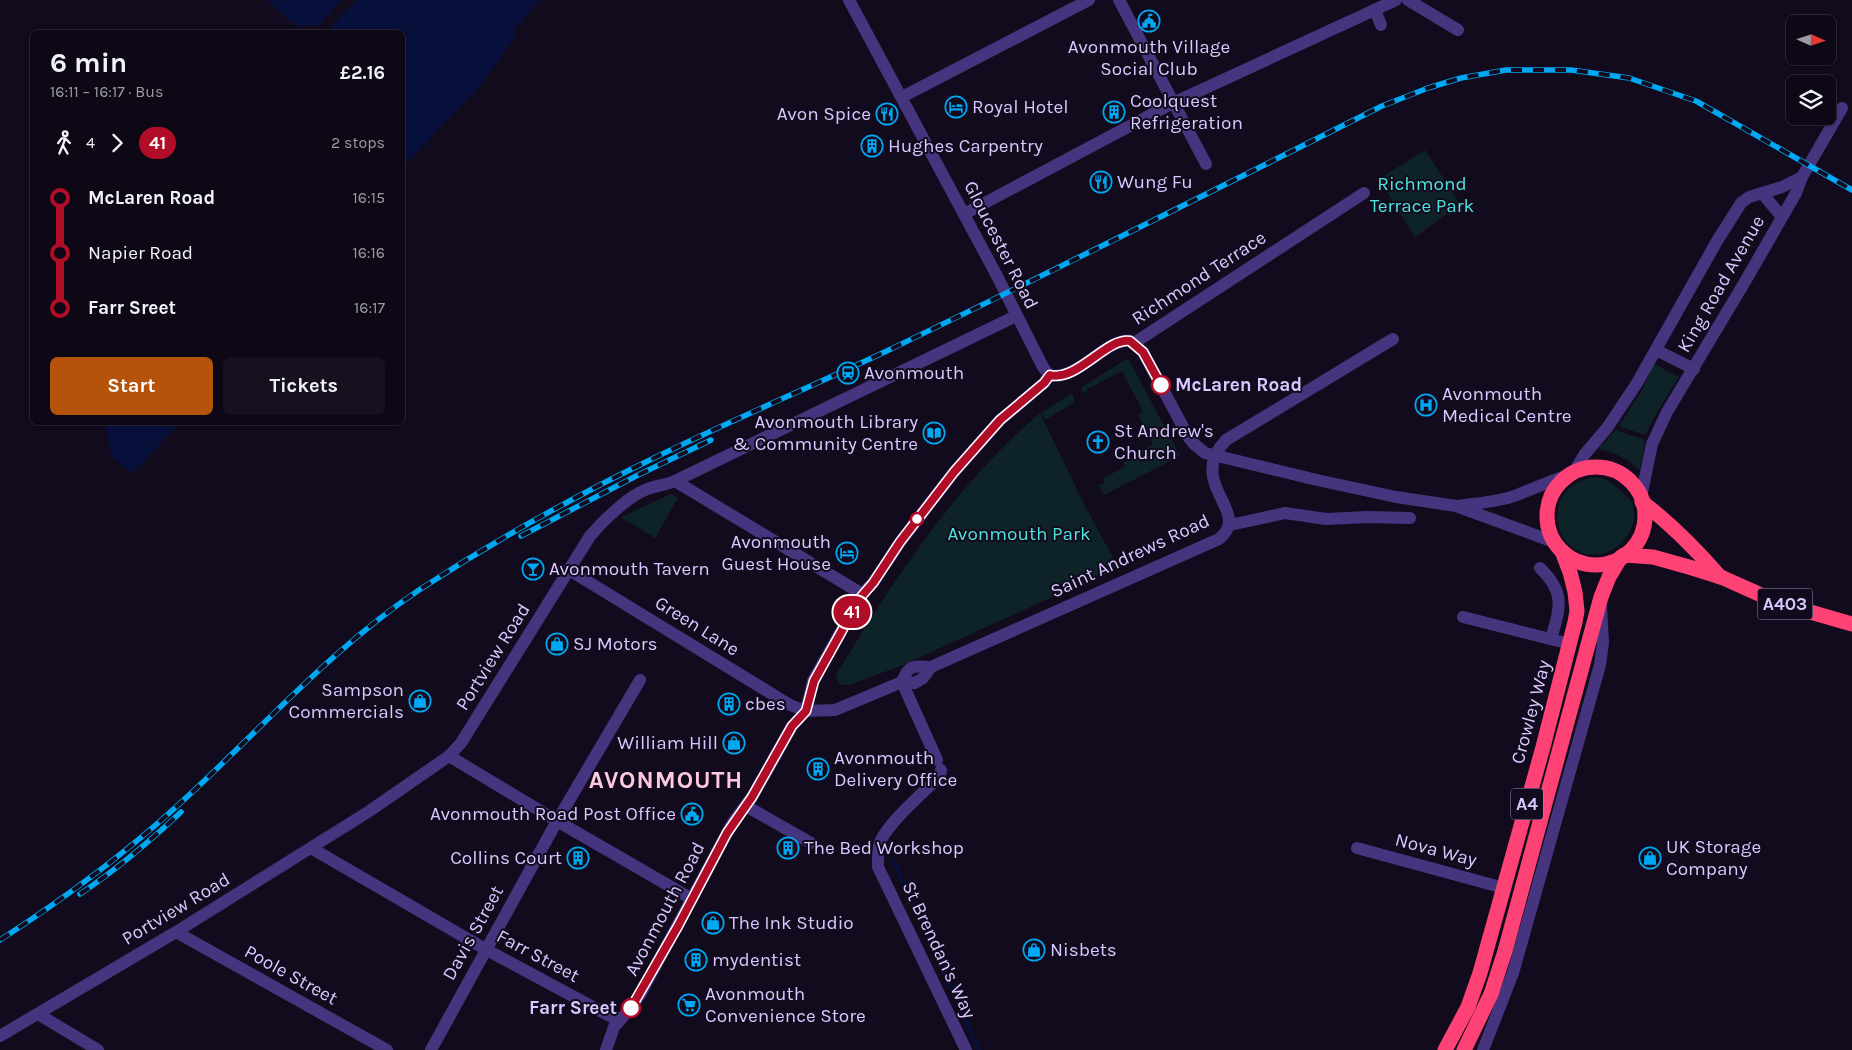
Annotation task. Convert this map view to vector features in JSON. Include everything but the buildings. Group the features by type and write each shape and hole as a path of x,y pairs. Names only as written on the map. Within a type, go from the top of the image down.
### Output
{"highway":[{"path":"1589,467 1613,470 1632,484 1641,499 1644,519 1643,527 1636,543 1623,556 1606,563 1590,564 1575,560 1558,546 1548,526 1547,509 1557,486 1571,474 1589,467"},
{"name":"A403","path":"1641,499 1665,519 1720,577"},
{"name":"Crowley Way","path":"1445,1050 1468,1007 1480,973 1575,622 1577,600 1570,572 1558,546"},
{"name":"A403","path":"1623,556 1653,557 1720,577 1779,603 1852,624"},
{"name":"Crowley Way","path":"1464,1050 1491,994 1505,952 1601,597 1609,577 1623,556"}],"street":[{"name":"Gloucester Road","path":"849,0 964,214 1043,367 1050,375"},
{"path":"902,97 1089,0"},
{"path":"1119,0 1206,164"},
{"path":"964,214 1173,104 1396,0"},
{"path":"1408,0 1458,30"},
{"path":"1375,10 1381,24"},
{"name":"King Road Avenue","path":"1641,499 1652,444 1667,412 1694,370 1781,216 1796,193 1802,177 1842,108"},
{"name":"King Road Avenue","path":"1571,474 1618,413 1736,209 1745,200 1782,187 1802,177"},
{"name":"Richmond Terrace","path":"1050,375 1068,374 1119,342 1126,340 1134,343 1364,193"},
{"name":"King Road Avenue","path":"1762,193 1781,216"},
{"name":"Portview Road","path":"0,1036 176,932 311,848 450,756 461,743 590,536 610,515 643,491 675,481 1016,316"},
{"path":"1230,525 1230,515 1213,482 1215,455 1226,440 1393,339"},
{"path":"1134,343 1143,352 1194,444 1205,453 1396,497 1456,506 1558,546"},
{"name":"King Road Avenue","path":"1656,350 1694,370"},
{"name":"Avonmouth Road","path":"606,1050 611,1033 641,993 721,843 746,806 786,734 806,711 814,681 862,594 873,583 918,518 964,460 1000,420 1044,383 1050,375"},
{"path":"1456,506 1518,495 1571,474"},
{"path":"675,481 862,594"},
{"name":"Saint Andrews Road","path":"806,711 834,710 902,682 906,670 910,668 916,666 931,667 1220,539 1226,534 1230,525 1285,513 1326,519 1367,517 1410,518"},
{"path":"1540,568 1554,584 1559,597 1559,612 1551,639"},
{"name":"Green Lane","path":"569,570 790,705 806,711"},
{"path":"1483,1050 1512,973 1600,665 1602,643 1601,597"},
{"path":"1463,617 1570,644"},
{"name":"Davis Street","path":"431,1050 557,821 640,680"},
{"name":"St Brendan's Way","path":"902,682 939,765 940,776 890,827 881,841 878,867 966,1050"},
{"path":"450,756 557,821 692,899"},
{"path":"746,806 811,843"},
{"name":"Farr Street","path":"311,848 485,949 619,1021"},
{"name":"Nova Way","path":"1357,848 1504,888"},
{"name":"Poole Street","path":"176,932 387,1050"},
{"path":"38,1014 98,1050"}],"green space":[{"name":"Richmond Terrace Park","path":"1425,150 1460,204 1415,237 1379,179"},
{"path":"1125,360 1129,360 1180,456 1104,495 1099,485 1105,482 1103,478 1125,467 1123,463 1141,454 1140,451 1153,444 1139,416 1143,411 1122,371 1087,389 1087,394 1081,390 1082,387"},
{"path":"1654,364 1679,377 1645,435 1619,426 1642,390"},
{"path":"1072,393 1075,402 1045,420 1042,413"},
{"name":"Avonmouth Park","path":"1040,413 1084,504 1118,567 903,665 849,685 839,684 836,675 903,569 953,503 980,472"},
{"path":"1616,430 1645,440 1640,468 1638,469 1620,456 1598,449"},
{"path":"1590,478 1603,479 1620,490 1631,501 1634,510 1632,527 1628,535 1616,547 1600,554 1584,553 1572,547 1563,536 1558,524 1558,510 1563,496 1573,485"},
{"path":"671,494 678,498 655,538 621,517"}],"shaded area":[{"path":"267,0 341,0 320,25 296,26"},
{"path":"357,0 543,0 541,2 538,1 513,32 516,36 480,86 405,165 405,30 328,30"},
{"path":"106,425 177,425 137,469 130,472 111,456"}],"waterway":[{"path":"893,860 979,1050"}],"railway":[{"path":"0,940 91,877 134,843 176,807 323,666 354,639 419,590 476,554 534,520 624,473 953,319 1382,106 1428,88 1461,78 1506,70 1571,70 1629,78 1696,101 1852,190"},
{"path":"521,536 638,475 711,440"},
{"path":"80,894 132,855 181,812"}],"bus line":[{"name":"41","path":"631,1008 678,926 721,843 752,797 792,726 806,711 814,681 862,594 873,583 900,542 954,472 1000,420 1044,383 1050,375 1062,376 1068,374 1119,342 1130,341 1143,352 1161,385"}],"place":[{"name":"Avonmouth Village Social Club","path":"1149,21"},
{"name":"Royal Hotel","path":"956,107"},
{"name":"Coolquest Refrigeration","path":"1114,112"},
{"name":"Avon Spice","path":"887,114"},
{"name":"Hughes Carpentry","path":"872,146"},
{"name":"Wung Fu","path":"1101,182"},
{"name":"Avonmouth","path":"848,373"},
{"name":"McLaren Road","path":"1161,385"},
{"name":"Avonmouth Medical Centre","path":"1426,405"},
{"name":"Avonmouth Library & Community Centre","path":"934,433"},
{"name":"St Andrew's Church","path":"1098,442"},
{"name":"Avonmouth Guest House","path":"847,553"},
{"name":"Avonmouth Tavern","path":"533,569"},
{"name":"SJ Motors","path":"557,644"},
{"name":"Sampson Commercials","path":"420,701"},
{"name":"cbes","path":"729,704"},
{"name":"William Hill","path":"734,743"},
{"name":"Avonmouth Delivery Office","path":"818,769"},
{"name":"Avonmouth Road Post Office","path":"692,814"},
{"name":"The Bed Workshop","path":"788,848"},
{"name":"Collins Court","path":"578,858"},
{"name":"UK Storage Company","path":"1650,858"},
{"name":"The Ink Studio","path":"713,923"},
{"name":"Nisbets","path":"1034,950"},
{"name":"mydentist","path":"696,960"},
{"name":"Avonmouth Convenience Store","path":"689,1005"},
{"name":"Farr Sreet","path":"631,1008"}],"district":[{"name":"AVONMOUTH","path":"666,780"}]}
